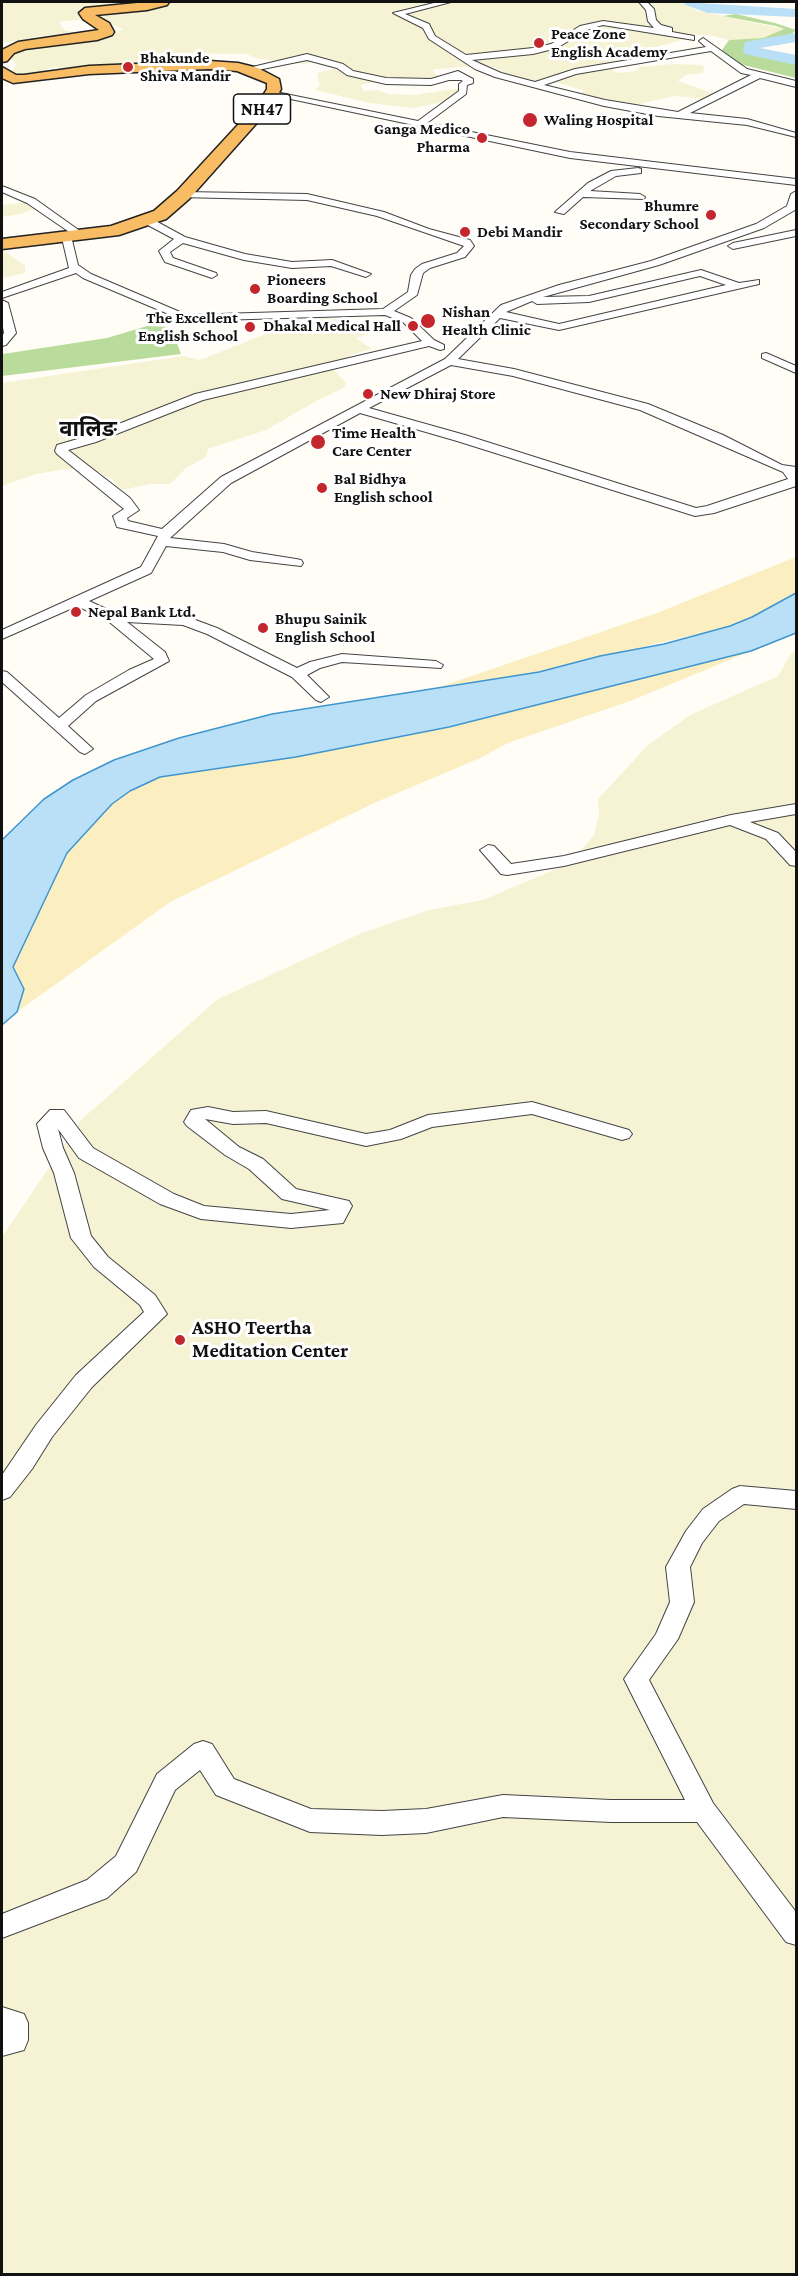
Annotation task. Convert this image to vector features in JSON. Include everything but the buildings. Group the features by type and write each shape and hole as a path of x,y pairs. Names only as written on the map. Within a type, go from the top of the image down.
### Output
{"highway":[{"path":"2,58 3,54 9,50 23,45 97,36 107,32 104,26 88,16 86,13 90,11 147,6 162,2"},
{"name":"NH47","path":"2,72 13,79 24,79 89,70 209,65 248,69 274,82 266,104 183,195 160,215 113,231 2,244"}],"street":[{"path":"447,2 397,13 426,26 432,37 464,58 498,75 604,103 747,123 796,137"},
{"path":"643,2 650,9 652,21 658,27 714,48 724,58 744,70 796,84"},
{"path":"464,58 532,51 554,46 583,28 603,23 632,26 691,38"},
{"path":"432,37 422,39 439,54"},
{"path":"531,85 575,72 714,48"},
{"path":"248,69 307,57 340,66 350,73 400,82 431,82 449,77 462,77"},
{"path":"420,124 458,97 463,92 463,84 470,81 462,77 455,69"},
{"path":"680,115 760,74"},
{"path":"271,94 559,153 796,182"},
{"path":"560,212 586,188 614,173 643,170 654,165"},
{"path":"2,189 32,201 75,237 73,266 77,269 87,276 185,318 386,312 407,320 430,342 452,358 644,407 792,471 795,480 709,510 695,512 470,441 358,409"},
{"path":"582,194 640,197"},
{"path":"2,635 146,570 164,538 179,519 226,480 452,358 497,314 515,302 609,274 650,265 760,226 792,208 796,194"},
{"path":"183,195 307,197 381,214 469,244 467,250 461,255 426,266 419,271 416,275 413,293 386,312"},
{"path":"148,220 181,239 244,257 292,265 332,263 366,274"},
{"path":"694,248 738,246 796,233"},
{"path":"181,239 164,252 169,260 212,275"},
{"path":"2,295 77,269"},
{"path":"515,302 589,299 644,288 686,274 701,273 738,286"},
{"path":"497,314 559,327 755,282"},
{"path":"2,303 10,333 2,343"},
{"path":"296,563 164,538 122,524 120,516 132,510 125,501 61,451 61,448 92,439 199,397 430,342"},
{"path":"766,356 796,370"},
{"path":"59,726 91,698 134,673 162,661 160,655 112,617 77,601"},
{"path":"112,617 185,621 224,636 297,674 321,697"},
{"path":"297,674 315,665 342,658 436,665"},
{"path":"2,675 85,749"},
{"path":"488,850 507,870 564,861 731,820 796,809"},
{"path":"731,820 772,836 796,861"},
{"path":"2,1491 84,1382 156,1314 148,1300 100,1262 81,1238 64,1173 53,1148 47,1124 57,1114 86,1153 167,1199 201,1212 291,1221 336,1218 342,1206 289,1194 256,1164 232,1151 194,1122 198,1114 208,1113 233,1118 266,1117 366,1140 394,1136 428,1120 532,1108 622,1134"},
{"path":"796,1500 740,1495 711,1515 694,1537 678,1567 682,1602 666,1640 636,1679 704,1811 796,1933"},
{"path":"2,1926 97,1889 126,1864 166,1782 203,1752 225,1787 310,1820 382,1823 426,1821 503,1806 611,1811 704,1811"},
{"path":"2,2020 14,2023 15,2040 2,2042"}],"shaded area":[{"path":"2,2 151,2 82,10 79,13 84,19 59,22 64,30 73,32 2,43"},
{"path":"166,2 680,2 695,10 784,29 780,33 763,38 729,40 708,35 684,35 686,38 682,40 659,46 667,51 659,54 644,50 616,55 615,57 625,62 607,67 617,73 637,71 641,67 672,64 700,65 704,67 703,73 686,75 678,81 715,94 706,99 674,96 635,105 613,103 582,94 583,90 552,81 535,85 508,77 496,68 486,65 432,70 439,77 425,80 384,80 361,85 364,91 377,90 389,94 415,95 460,88 458,95 443,102 413,108 370,103 315,90 320,86 317,73 339,68 319,62 303,64 274,61 255,58 247,54 169,53 156,55 154,59 147,62 67,70 61,67 49,68 47,73 37,75 17,75 12,70 17,64 11,59 13,53 18,49 109,36 123,29 102,21 95,13"},
{"path":"29,202 36,208 21,214 2,217 2,205"},
{"path":"2,252 6,252 25,266 25,273 2,278"},
{"path":"323,317 379,331 356,338 372,349 353,354 331,367 346,383 344,388 266,430 208,449 206,457 186,468 170,484 150,484 122,490 111,478 85,466 36,474 2,486 2,383 183,356 200,360 268,333"},
{"path":"796,650 796,2274 2,2274 2,1237 81,1120 218,999 362,933 429,910 483,900 570,863 594,835 599,814 598,799 648,745 690,715 778,676 791,654"}],"green space":[{"path":"736,14 796,30 792,34 750,42 745,46 745,51 796,64 796,78 731,62 722,50 729,40 763,38 784,29 723,16"},
{"path":"147,326 167,327 172,330 181,354 2,376 3,354 107,338"}],"sand":[{"path":"796,557 796,593 730,626 539,672 439,687 657,613"},
{"path":"751,651 630,701 508,743 480,758 374,803 170,902 17,1012 24,989 13,967 67,853 112,804 130,791 159,777 296,757 449,727"}],"water":[{"path":"796,593 796,633 751,651 449,727 296,757 160,777 130,791 112,804 67,853 13,967 24,989 17,1012 2,1025 2,840 44,799 73,780 114,760 179,738 272,714 539,672 600,656 664,644 730,626"}],"waterway":[{"path":"690,2 708,9 796,13"},
{"path":"796,38 750,45 751,51 796,60"}],"place":[{"name":"Peace Zone English Academy","path":"539,43"},
{"name":"Bhakunde Shiva Mandir","path":"128,67"},
{"name":"Waling Hospital","path":"530,120"},
{"name":"Ganga Medico Pharma","path":"482,138"},
{"name":"Bhumre Secondary School","path":"711,215"},
{"name":"Debi Mandir","path":"465,232"},
{"name":"Pioneers Boarding School","path":"255,289"},
{"name":"Nishan Health Clinic","path":"428,321"},
{"name":"Dhakal Medical Hall","path":"413,326"},
{"name":"The Excellent English School","path":"250,327"},
{"name":"New Dhiraj Store","path":"368,394"},
{"name":"Time Health Care Center","path":"318,442"},
{"name":"Bal Bidhya English school","path":"322,488"},
{"name":"Nepal Bank Ltd.","path":"76,612"},
{"name":"Bhupu Sainik English School","path":"263,628"},
{"name":"ASHO Teertha Meditation Center","path":"180,1340"}],"district":[{"name":"वालिङ","path":"88,429"}]}
